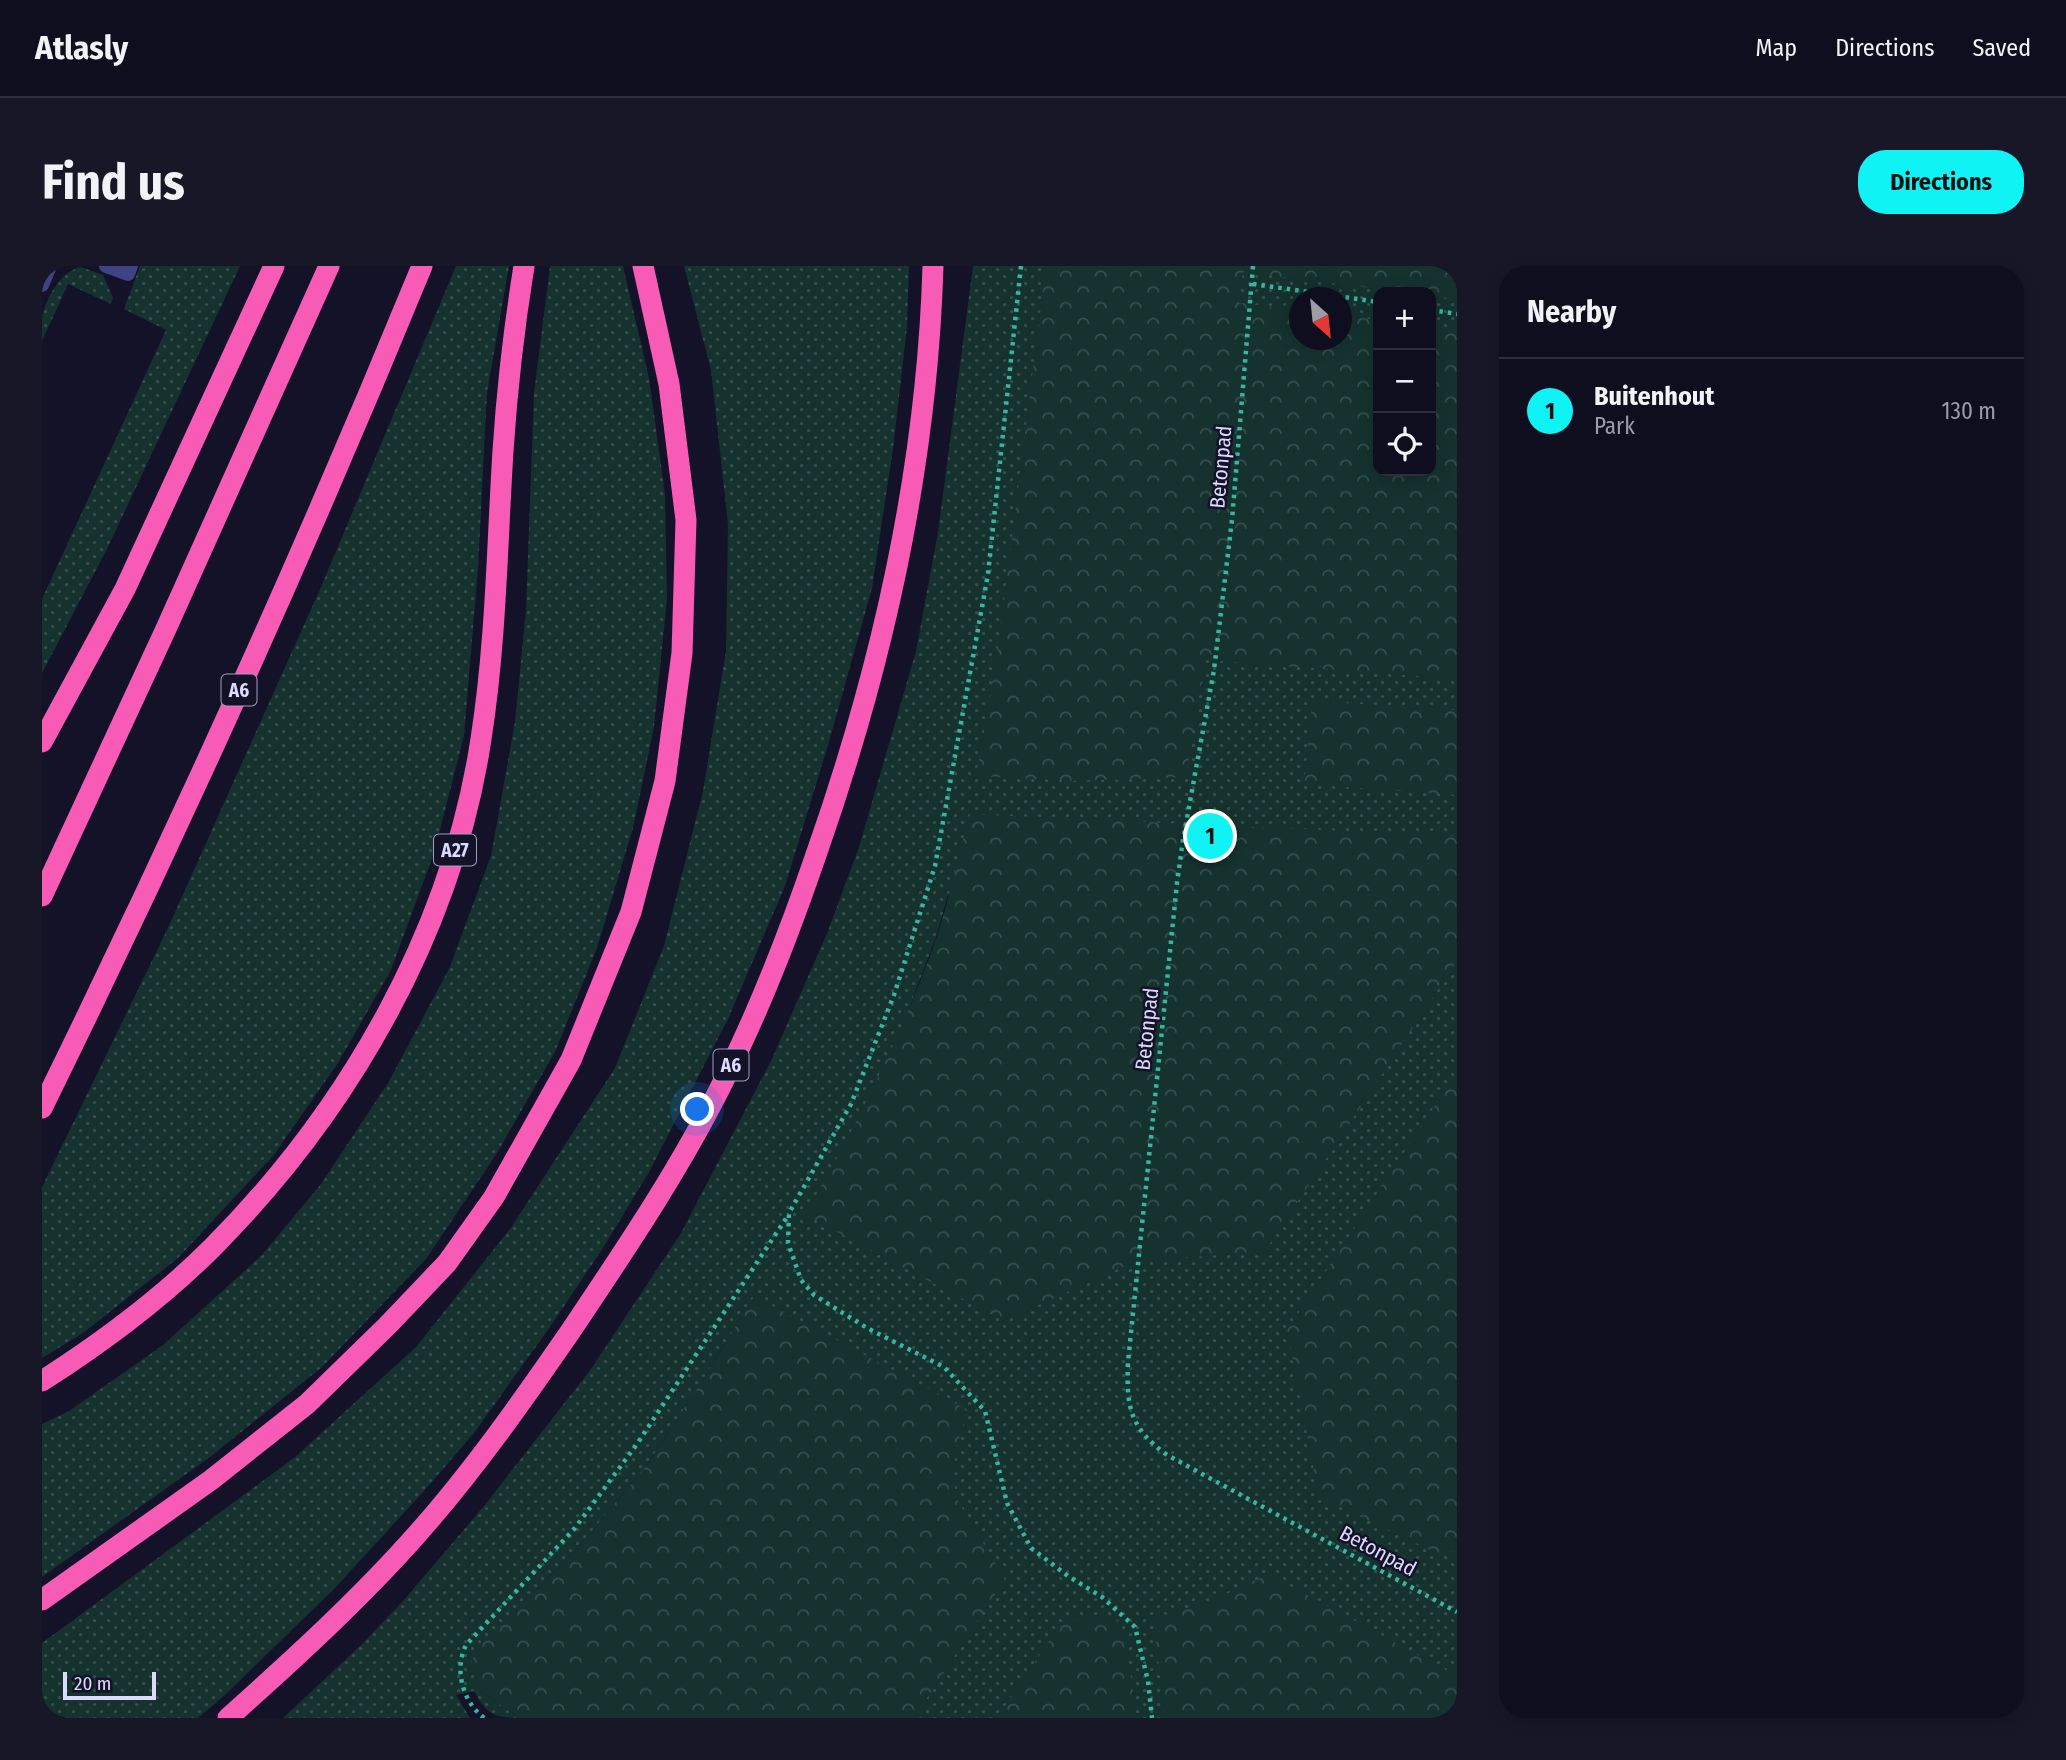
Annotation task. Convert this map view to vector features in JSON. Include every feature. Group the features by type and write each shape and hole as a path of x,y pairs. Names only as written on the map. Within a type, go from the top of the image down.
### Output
{"highway":[{"path":"42,743 125,589 274,266"},
{"path":"42,896 329,266"},
{"name":"A6","path":"42,1108 147,892 255,654 422,266"},
{"name":"A27","path":"42,1381 123,1325 211,1248 240,1218 313,1129 349,1077 417,955 454,853 474,781 481,740 493,637 507,390 524,266"},
{"name":"A6","path":"229,1718 283,1670 420,1532 472,1466 534,1384 617,1262 725,1078 801,899 867,696 893,590 912,481 924,382 933,266"},
{"path":"42,1600 211,1480 307,1404 388,1325 447,1263 494,1196 571,1060 631,912 665,781 682,653 685,520 669,384 644,269"}],"lane":[{"path":"42,285 50,266"},
{"path":"106,266 128,274 131,266"}],"path":[{"path":"484,1718 471,1705 460,1676 459,1659 466,1645 583,1517 637,1444 789,1213 851,1104 894,995 935,866 988,574 1021,266"},
{"name":"Betonpad","path":"1253,266 1232,520 1214,670 1182,840 1177,883 1128,1362 1128,1395 1137,1425 1145,1438 1167,1455 1457,1612"},
{"path":"1253,284 1373,301"},
{"path":"1436,311 1457,314"},
{"path":"789,1213 788,1243 801,1280 814,1296 867,1328 944,1367 985,1410 1007,1503 1031,1548 1102,1597 1135,1627 1148,1681 1152,1718"}],"green space":[{"path":"140,266 240,266 107,549 42,673 42,599 166,330 124,309"},
{"path":"456,266 509,266 487,393 478,569 464,736 434,853 391,970 338,1063 273,1156 178,1258 83,1333 42,1358 42,1187 167,930 321,587"},
{"path":"550,266 623,266 649,378 665,494 667,599 654,727 633,828 597,948 555,1052 497,1153 426,1259 322,1367 210,1457 42,1577 42,1424 69,1411 163,1345 261,1256 321,1184 388,1083 449,969 491,856 515,722 526,610 534,393"},
{"path":"684,266 909,266 907,327 893,449 872,588 785,886 728,1019 649,1172 603,1248 550,1327 474,1433 334,1589 198,1718 42,1718 42,1643 294,1458 416,1347 510,1229 615,1068 664,946 703,791 726,651 728,524 711,370"},
{"path":"973,266 1457,266 1457,1718 531,1718 638,1492 754,1296 647,1465 586,1538 535,1592 479,1690 519,1718 497,1716 487,1710 474,1691 456,1695 470,1718 283,1718 361,1645 403,1601 484,1506 591,1369 681,1233 772,1059 828,931 859,847 916,651 938,532","holes":["950,888 923,1012 806,1214 849,1138 899,1035 936,937"]},
{"path":"1046,266 1457,266 1457,299 1436,297 1436,287 1373,288 1243,272 1239,303 1289,309 1289,350 1352,350 1352,316 1373,319 1373,476 1436,476 1436,327 1457,329 1457,679 1205,660 1186,777 1072,781 976,776 998,648"},
{"path":"81,267 103,275 113,298 111,304 68,284 42,341 42,318 51,294 61,279"},
{"path":"1312,701 1457,710 1457,795 1304,784"},
{"path":"970,814 1457,836 1457,961 1265,1251 1133,1262 1004,1321 805,1215 860,1114 923,975 941,924"},
{"path":"1457,1072 1457,1551 1439,1554 1319,1497 1287,1330"},
{"path":"754,1296 968,1410 955,1451 955,1496 1005,1579 914,1718 519,1718 479,1690 470,1666 477,1649 586,1538 647,1465"},
{"path":"1268,1574 1457,1676 1457,1718 1165,1718 1153,1618 1208,1603"},
{"path":"1115,1617 1125,1637 1137,1718 997,1718 1063,1620"}],"place":[{"name":"Buitenhout","path":"1210,836"}]}
